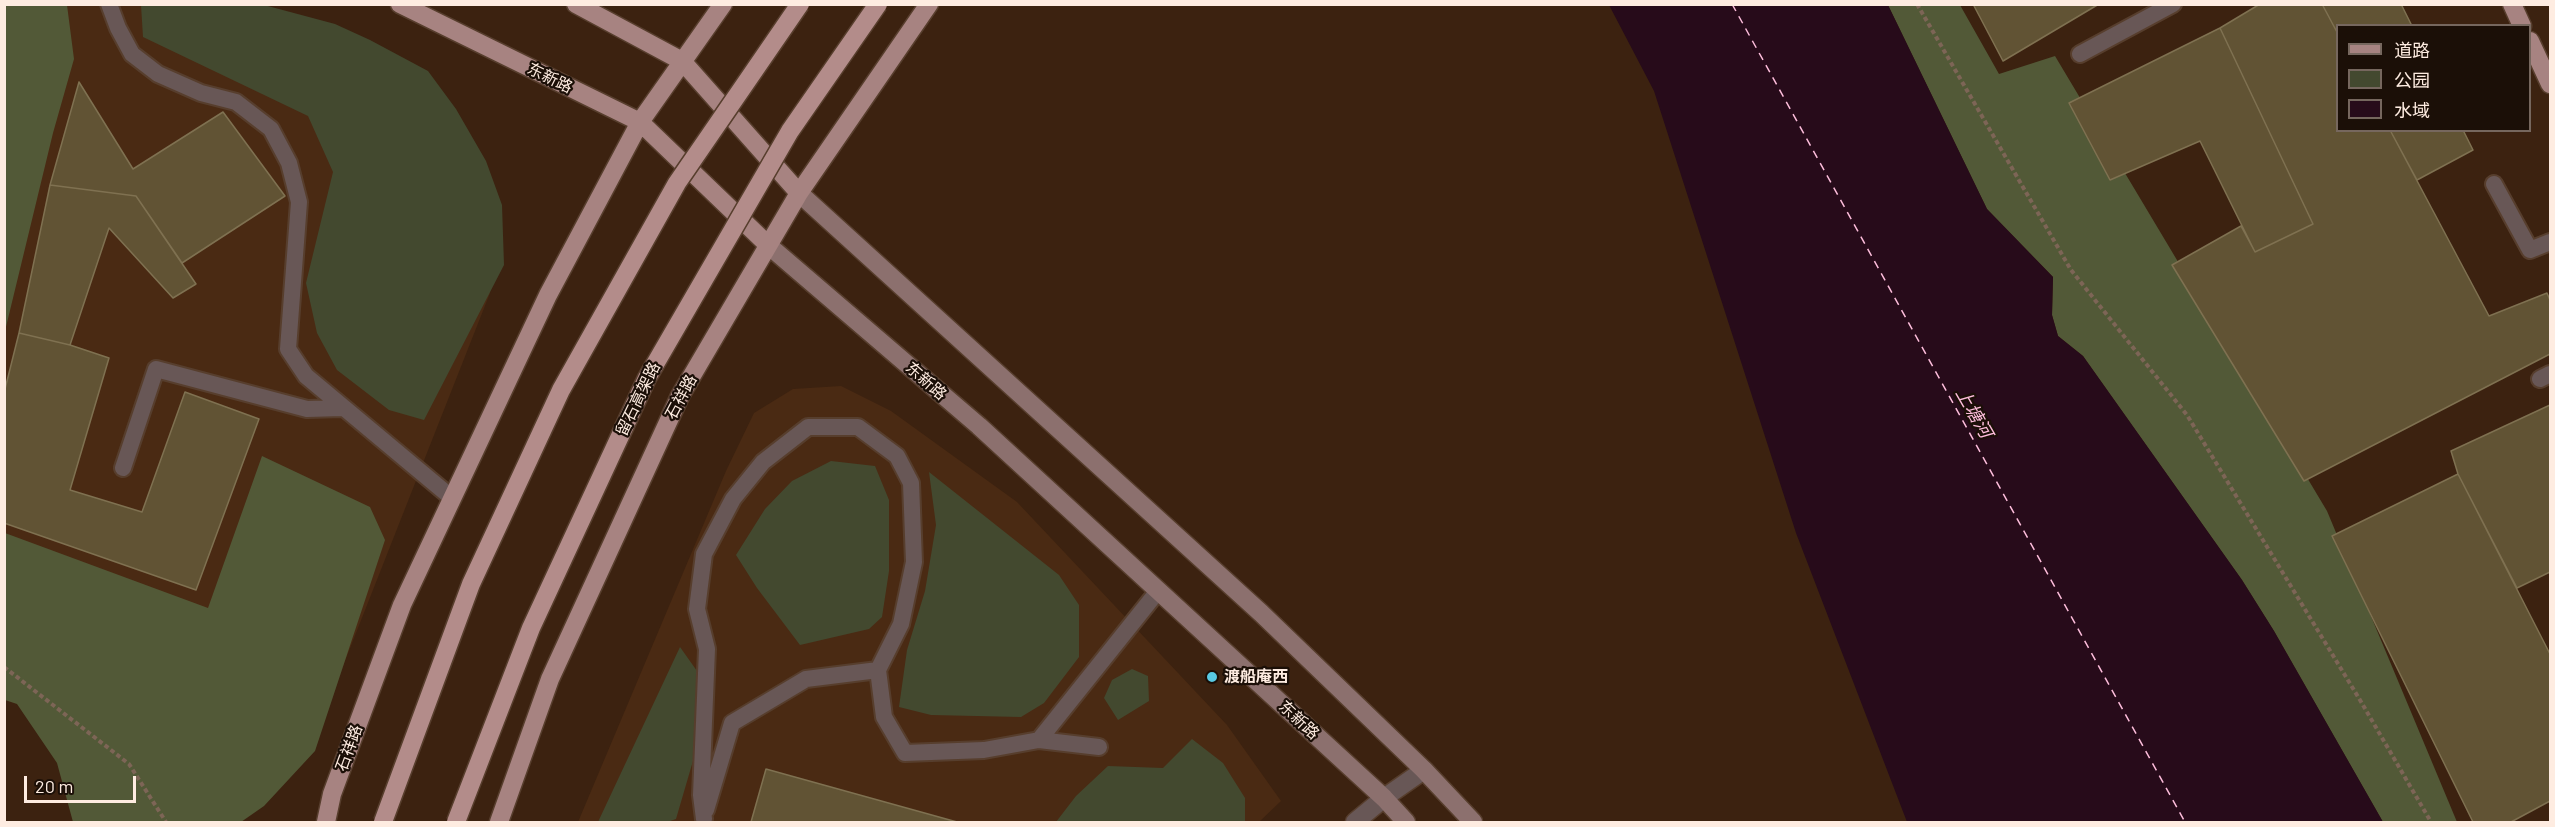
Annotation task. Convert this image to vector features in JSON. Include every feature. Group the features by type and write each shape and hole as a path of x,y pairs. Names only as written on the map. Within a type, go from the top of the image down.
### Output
{"highway":[{"path":"383,822 471,584 561,390 676,183 800,4"},
{"name":"留石高架路","path":"456,822 531,628 647,378 790,130 878,4"}],"main road":[{"name":"东新路","path":"400,4 640,122 768,245 979,426 1384,798 1406,822"},
{"path":"576,4 682,61 799,193 1261,613 1424,770 1473,822"},
{"name":"石祥路","path":"326,822 332,794 402,605 548,295 640,122 723,4"},
{"name":"石祥路","path":"499,822 550,679 680,396 799,193 929,4"},
{"path":"2512,4 2521,24"},
{"path":"2531,44 2550,84"}],"street":[{"path":"1355,822 1424,770"}],"lane":[{"path":"109,4 118,28 132,54 141,61 158,74 201,93 236,102 271,129 289,163 299,202 288,349 306,376 452,498"},
{"path":"2080,54 2173,4"},
{"path":"2494,184 2529,250 2550,242"},
{"path":"123,468 156,369 307,409 342,408"},
{"path":"702,820 707,649 697,609 704,554 733,499 762,462 808,427 858,428 897,456 911,483 914,562 901,624 878,670 884,717 905,753 984,750 1039,740 1099,747"},
{"path":"1039,740 1158,591"},
{"path":"702,820 732,723 806,679 878,670"}],"path":[{"path":"1917,4 2070,270 2187,414 2431,822"},
{"path":"4,667 129,764 166,822"}],"shaded area":[{"path":"44,5 138,5 349,87 490,293 343,666 5,534 5,243"},
{"path":"841,386 891,411 1017,502 1227,725 1281,801 1259,822 578,822 726,471 754,413 793,389"}],"green space":[{"path":"5,4 67,5 74,59 53,133 5,331"},
{"path":"141,5 264,5 335,24 428,71 456,109 486,161 502,205 504,265 424,420 389,410 337,370 317,333 306,283 333,172 308,116 143,37"},
{"path":"1888,5 1960,5 1999,74 2055,56 2327,511 2457,822 2383,822 2274,631 2242,580 2083,356 2058,336 2052,315 2053,277 1987,209"},
{"path":"262,456 370,507 385,540 315,751 264,806 241,822 73,822 57,763 17,704 5,700 5,533 208,608"},
{"path":"831,461 875,466 889,500 889,571 882,617 869,629 800,645 757,588 736,555 765,509 792,481"},
{"path":"929,472 1059,575 1079,605 1079,657 1044,703 1021,717 931,715 899,707 907,650 925,591 936,525"},
{"path":"680,647 697,671 707,713 676,819 667,822 598,822"},
{"path":"1132,669 1148,676 1149,701 1118,720 1104,698 1112,680"},
{"path":"1192,739 1223,763 1245,798 1245,822 1056,822 1076,796 1108,766 1163,768"}],"water":[{"name":"上塘河","path":"1609,5 1888,5 1987,209 2053,277 2052,315 2058,336 2083,356 2242,580 2274,631 2383,822 1907,822 1796,533 1654,91"}],"building":[{"path":"1973,4 2099,4 2003,61"},
{"path":"2260,4 2322,4 2336,30 2336,132 2391,132 2489,316 2547,293 2550,300 2550,354 2304,481 2172,265 2241,226 2255,252 2313,224 2220,28"},
{"path":"2322,4 2401,4 2411,24 2336,24 2336,30"},
{"path":"2220,28 2313,224 2255,252 2200,141 2110,180 2069,103"},
{"path":"79,82 133,169 223,112 285,196 182,263 136,196 50,185"},
{"path":"2391,132 2464,132 2473,150 2417,180"},
{"path":"50,185 136,196 196,284 173,298 109,228 70,345 19,333"},
{"path":"19,333 70,345 109,358 70,490 142,512 185,392 259,419 196,590 4,523 4,393"},
{"path":"2550,405 2550,572 2517,588 2458,474 2451,451"},
{"path":"2458,474 2550,654 2550,801 2511,822 2473,822 2332,536"},
{"path":"766,769 957,822 751,822"}],"ferry route":[{"path":"1732,4 2185,822"}],"place":[{"name":"渡船庵西","path":"1212,677"}]}
